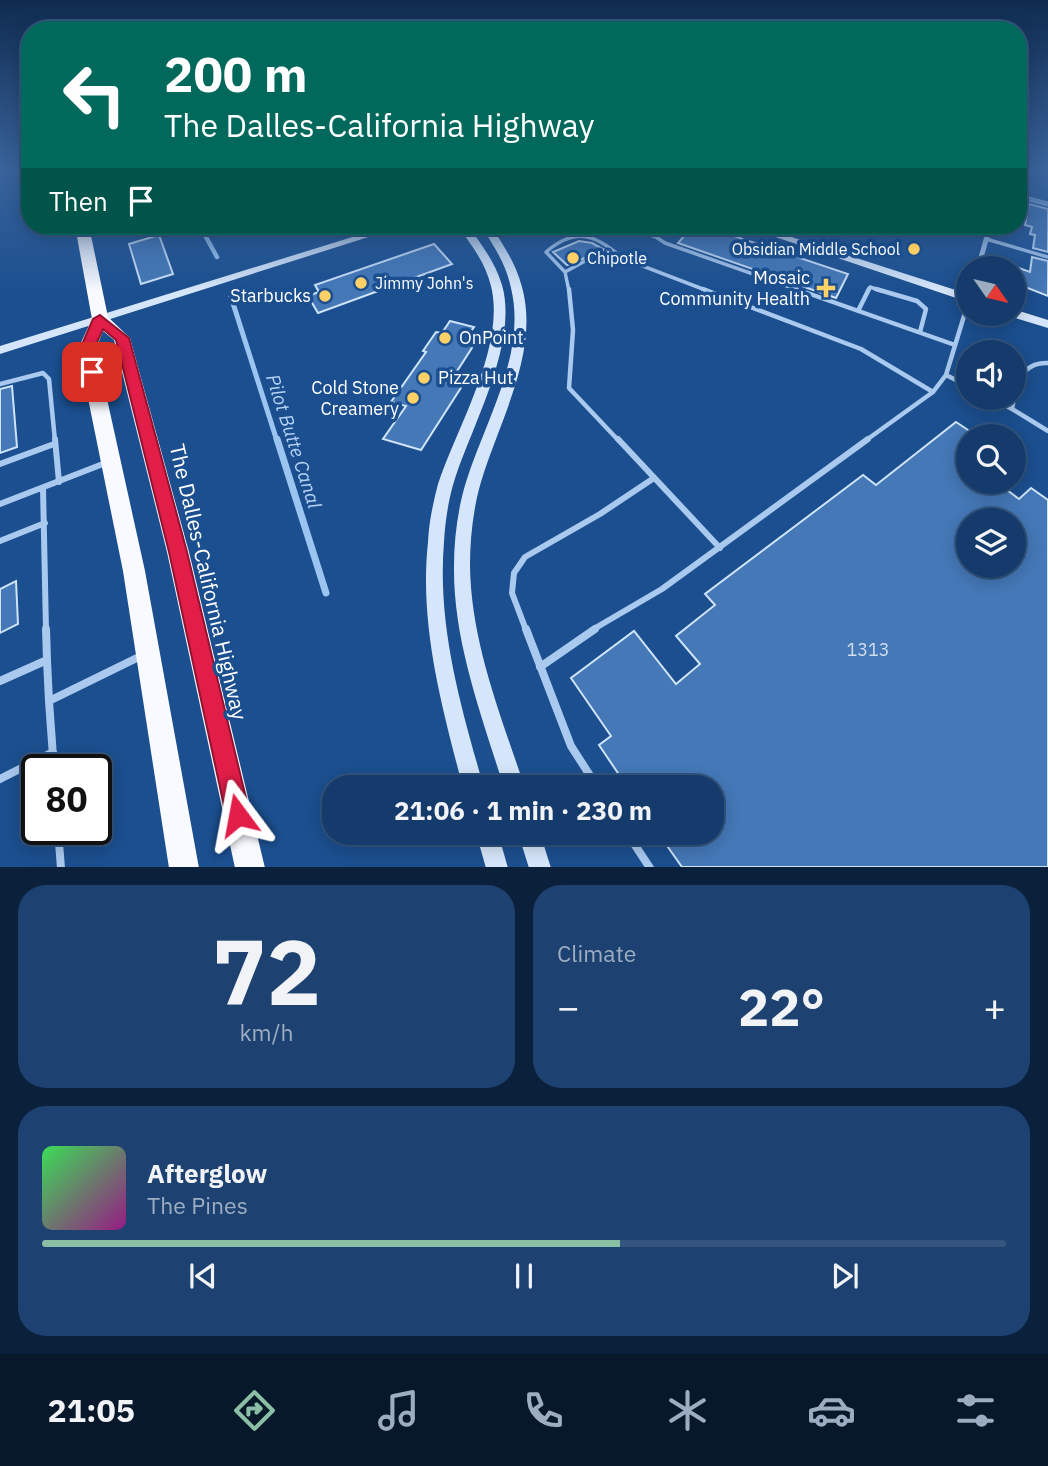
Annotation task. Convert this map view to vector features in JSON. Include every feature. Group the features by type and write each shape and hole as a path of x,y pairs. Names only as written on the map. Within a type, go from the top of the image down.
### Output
{"highway":[{"path":"84,235 100,319 87,349 134,571 184,867"},
{"name":"The Dalles-California Highway","path":"100,319 122,338 178,552 250,867"}],"main road":[{"path":"0,350 369,235"},
{"path":"471,235 491,264 499,292 500,317 490,370 442,499 434,581 440,657 471,775"},
{"path":"492,235 508,258 518,285 518,354 473,485 465,527 463,566 465,606 482,683 510,775"},
{"path":"775,235 956,296"},
{"path":"1026,317 1048,324"},
{"path":"491,845 497,867"},
{"path":"533,845 540,867"}],"street":[{"path":"981,256 987,235"}],"lane":[{"path":"580,235 553,245 546,252 565,272 574,307 575,335 569,388 720,548"},
{"path":"592,235 599,237 623,259"},
{"path":"650,235 665,243 955,345"},
{"path":"986,239 1048,257"},
{"path":"565,272 608,253 862,349 933,392"},
{"path":"858,311 870,286 906,297 923,304 926,309 920,332"},
{"path":"540,667 603,623 662,589 933,392 946,375 960,326"},
{"path":"1026,369 1039,362 1048,363"},
{"path":"0,384 43,373 49,379 59,482"},
{"path":"946,375 956,380"},
{"path":"1014,410 1048,431"},
{"path":"0,464 54,444"},
{"path":"0,505 110,461"},
{"path":"590,775 571,746 512,593 514,573 525,557 600,514 654,478"},
{"path":"0,779 53,752 47,660 43,488"},
{"path":"0,541 45,523"},
{"path":"49,701 148,653"},
{"path":"0,681 47,660"},
{"path":"59,845 61,867"},
{"path":"635,845 650,867"}],"building":[{"path":"1028,210 1048,210 1048,252 1033,248 1035,235 1030,234 1032,227 1027,226"},
{"path":"159,235 173,274 141,284 129,244"},
{"path":"685,235 731,235 848,274 836,298 678,243"},
{"name":"Chipotle","path":"579,241 592,243 605,250 567,265 553,252"},
{"path":"434,244 452,264 318,313 308,296 319,292 315,285"},
{"path":"1032,257 1048,261 1048,296 1026,287 1026,271 1030,272"},
{"path":"450,321 474,327 467,337 477,340 452,379 464,383 421,450 383,439 406,406 391,402 426,352 423,351 436,332 442,333"},
{"path":"12,386 17,447 0,453 0,389"},
{"path":"956,422 959,424 956,424 956,494 1012,494 1019,499 1031,488 1048,500 1048,867 682,867 666,845 724,845 724,775 619,775 599,745 611,736 571,678 634,631 676,684 700,664 676,636 715,605 705,594 863,475 876,485"},
{"path":"16,581 18,624 0,633 0,589"}],"waterway":[{"name":"Pilot Butte Canal","path":"205,235 217,257"},
{"name":"Pilot Butte Canal","path":"231,297 277,441"},
{"name":"Pilot Butte Canal","path":"277,439 326,593"}],"place":[{"name":"Obsidian Middle School","path":"914,249"},
{"name":"Chipotle","path":"573,258"},
{"name":"Jimmy John's","path":"361,283"},
{"name":"Mosaic Community Health","path":"826,288"},
{"name":"Starbucks","path":"325,296"},
{"name":"OnPoint","path":"445,338"},
{"name":"Pizza Hut","path":"424,378"},
{"name":"Cold Stone Creamery","path":"413,398"}],"route":[{"path":"92,372 87,349 100,319 122,338 178,552 238,815"}]}
